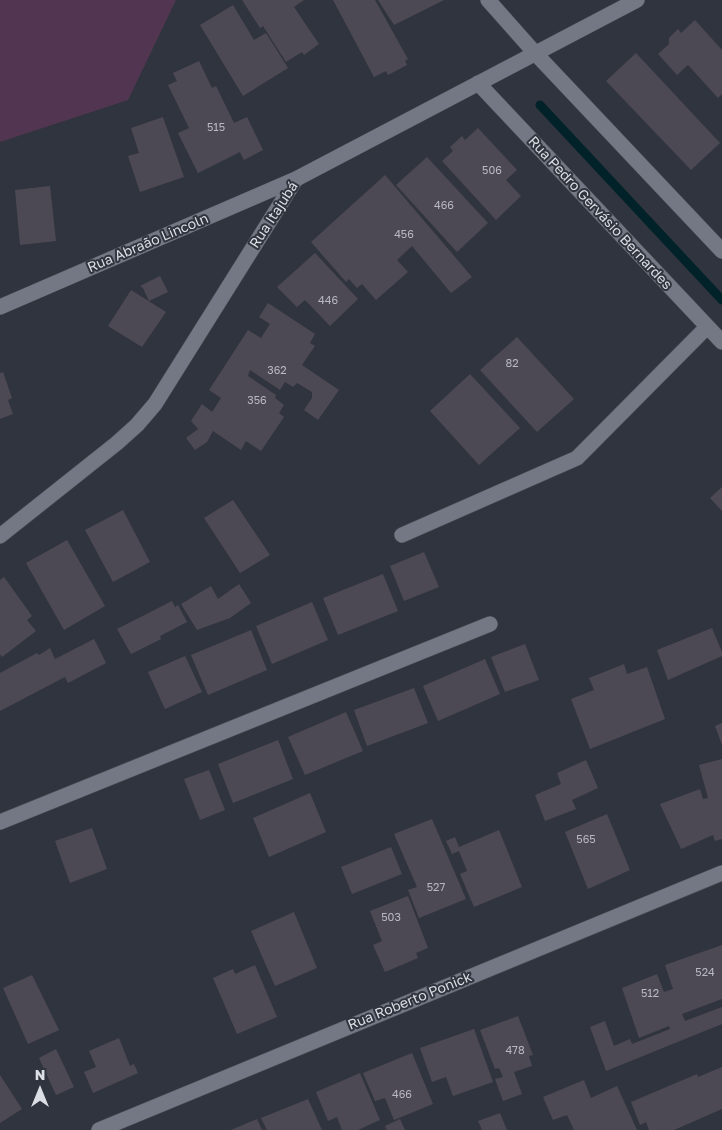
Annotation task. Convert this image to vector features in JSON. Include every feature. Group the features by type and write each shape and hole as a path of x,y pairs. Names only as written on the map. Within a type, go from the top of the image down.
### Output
{"street":[{"path":"488,0 535,54 722,251"},
{"name":"Rua Itajubá","path":"0,536 117,443 137,425 155,404 296,179 637,0"},
{"name":"Rua Pedro Gervásio Bernardes","path":"478,84 722,342"},
{"name":"Rua Abraão Lincoln","path":"0,307 296,179"},
{"path":"402,535 577,458 707,327"},
{"path":"0,822 490,624"},
{"name":"Rua Roberto Ponick","path":"99,1130 722,873"}],"shaded area":[{"path":"0,0 176,0 128,100 0,142"}],"building":[{"path":"242,0 304,0 294,7 319,44 304,55 302,52 286,62 263,26 260,28"},
{"path":"333,0 375,0 408,59 405,61 407,65 388,75 386,71 374,77"},
{"path":"378,0 444,0 394,25"},
{"path":"233,5 254,40 266,33 288,68 243,96 200,25"},
{"path":"695,20 722,50 722,94 718,98 688,65 677,75 658,54 669,44 669,38 678,29 681,33"},
{"path":"636,53 720,143 691,170 606,81"},
{"path":"199,61 212,88 216,86 234,123 247,117 263,150 244,160 240,152 198,173 178,133 189,128 168,85 177,81 173,73"},
{"path":"163,117 184,177 140,192 128,156 139,153 131,128"},
{"path":"478,128 517,170 506,180 521,196 496,220 442,161 453,151 450,147 462,136 465,140"},
{"path":"427,157 488,223 457,252 396,185"},
{"path":"385,175 472,277 451,293 412,246 397,260 408,272 376,300 362,284 357,288 349,279 346,282 311,242"},
{"path":"50,186 56,241 20,245 15,190"},
{"path":"315,253 358,299 330,326 305,300 297,307 277,287"},
{"path":"160,276 168,292 149,301 143,288 140,286"},
{"path":"131,290 166,312 142,347 108,326"},
{"path":"268,303 315,334 310,343 315,346 302,365 339,390 318,420 304,410 312,398 312,392 297,383 293,387 285,382 280,390 250,370 248,376 276,395 275,398 284,405 279,413 284,417 261,451 246,441 241,450 213,431 207,442 195,450 186,438 198,429 191,421 202,404 212,412 221,398 209,390 248,330 261,338 270,324 259,317"},
{"path":"517,337 574,399 537,432 480,370"},
{"path":"3,372 12,398 8,400 13,414 0,419 0,373"},
{"path":"470,374 520,428 479,465 430,411"},
{"path":"722,487 722,511 710,498"},
{"path":"233,500 270,555 240,573 204,518"},
{"path":"123,510 150,562 113,582 85,530"},
{"path":"67,540 105,606 64,630 26,563"},
{"path":"424,552 439,587 404,601 390,566"},
{"path":"383,574 398,611 338,635 323,598"},
{"path":"4,577 32,616 27,620 36,631 2,657 0,654 0,580"},
{"path":"239,584 251,603 230,618 197,630 181,604 211,586 218,599"},
{"path":"172,601 175,607 178,605 187,622 160,636 161,639 131,654 117,629"},
{"path":"312,602 328,640 272,664 256,626"},
{"path":"712,628 722,656 668,680 657,650"},
{"path":"251,630 267,670 208,695 191,655"},
{"path":"94,639 106,663 68,683 65,677 0,711 0,673 50,648 55,659"},
{"path":"525,644 539,680 505,692 491,657"},
{"path":"185,656 202,692 165,709 148,672"},
{"path":"485,659 500,694 438,721 423,686"},
{"path":"624,664 627,674 647,667 665,719 590,749 571,699 594,690 589,678"},
{"path":"414,688 428,723 367,746 354,710"},
{"path":"346,712 363,751 305,775 288,737"},
{"path":"722,723 722,745 715,726"},
{"path":"278,740 293,779 233,803 218,764"},
{"path":"722,759 722,839 715,841 713,835 681,849 660,804 700,789 703,799 708,798 699,765"},
{"path":"586,760 598,788 572,800 576,809 545,821 535,795 561,784 557,773"},
{"path":"209,770 225,810 200,820 184,779"},
{"path":"310,793 326,832 269,857 253,818"},
{"path":"607,814 630,870 588,889 565,832"},
{"path":"432,819 466,899 419,918 408,890 417,887 394,834"},
{"path":"92,828 107,869 70,883 55,841"},
{"path":"499,830 522,887 474,907 460,874 467,871 459,851 452,854 446,841 455,837 459,847"},
{"path":"391,847 402,874 352,894 341,867"},
{"path":"408,896 428,948 416,953 418,958 385,972 373,945 382,941 370,911"},
{"path":"294,912 317,968 275,986 251,931"},
{"path":"722,945 722,999 682,1014 685,1021 722,1007 722,1024 606,1071 590,1027 605,1021 614,1046 630,1039 632,1044 670,1029 669,1026 639,1038 622,988 657,974 664,992 673,989 665,965"},
{"path":"255,965 277,1017 237,1034 213,978 233,969 235,974"},
{"path":"32,975 59,1030 28,1044 3,988"},
{"path":"518,1016 533,1055 529,1056 532,1066 514,1072 522,1094 503,1101 495,1079 503,1077 499,1068 495,1069 480,1030"},
{"path":"474,1029 493,1082 453,1096 446,1077 432,1082 420,1048"},
{"path":"119,1038 130,1066 134,1064 138,1073 93,1093 84,1072 96,1067 89,1051"},
{"path":"56,1049 74,1087 56,1095 39,1058"},
{"path":"412,1053 433,1104 394,1120 385,1098 375,1101 363,1073"},
{"path":"722,1067 722,1109 674,1130 649,1130 646,1122 640,1125 631,1102 697,1074 698,1077"},
{"path":"360,1073 380,1120 358,1130 342,1130 337,1117 328,1121 316,1092"},
{"path":"0,1075 22,1109 0,1123"},
{"path":"584,1080 591,1098 617,1086 637,1130 574,1130 567,1115 553,1120 543,1097"},
{"path":"308,1099 322,1130 267,1130 261,1118"},
{"path":"500,1113 507,1130 482,1130 478,1121"},
{"path":"257,1119 262,1130 231,1130"},
{"path":"400,1119 405,1130 387,1130 385,1126"}],"waterway":[{"path":"540,105 722,300"}]}
